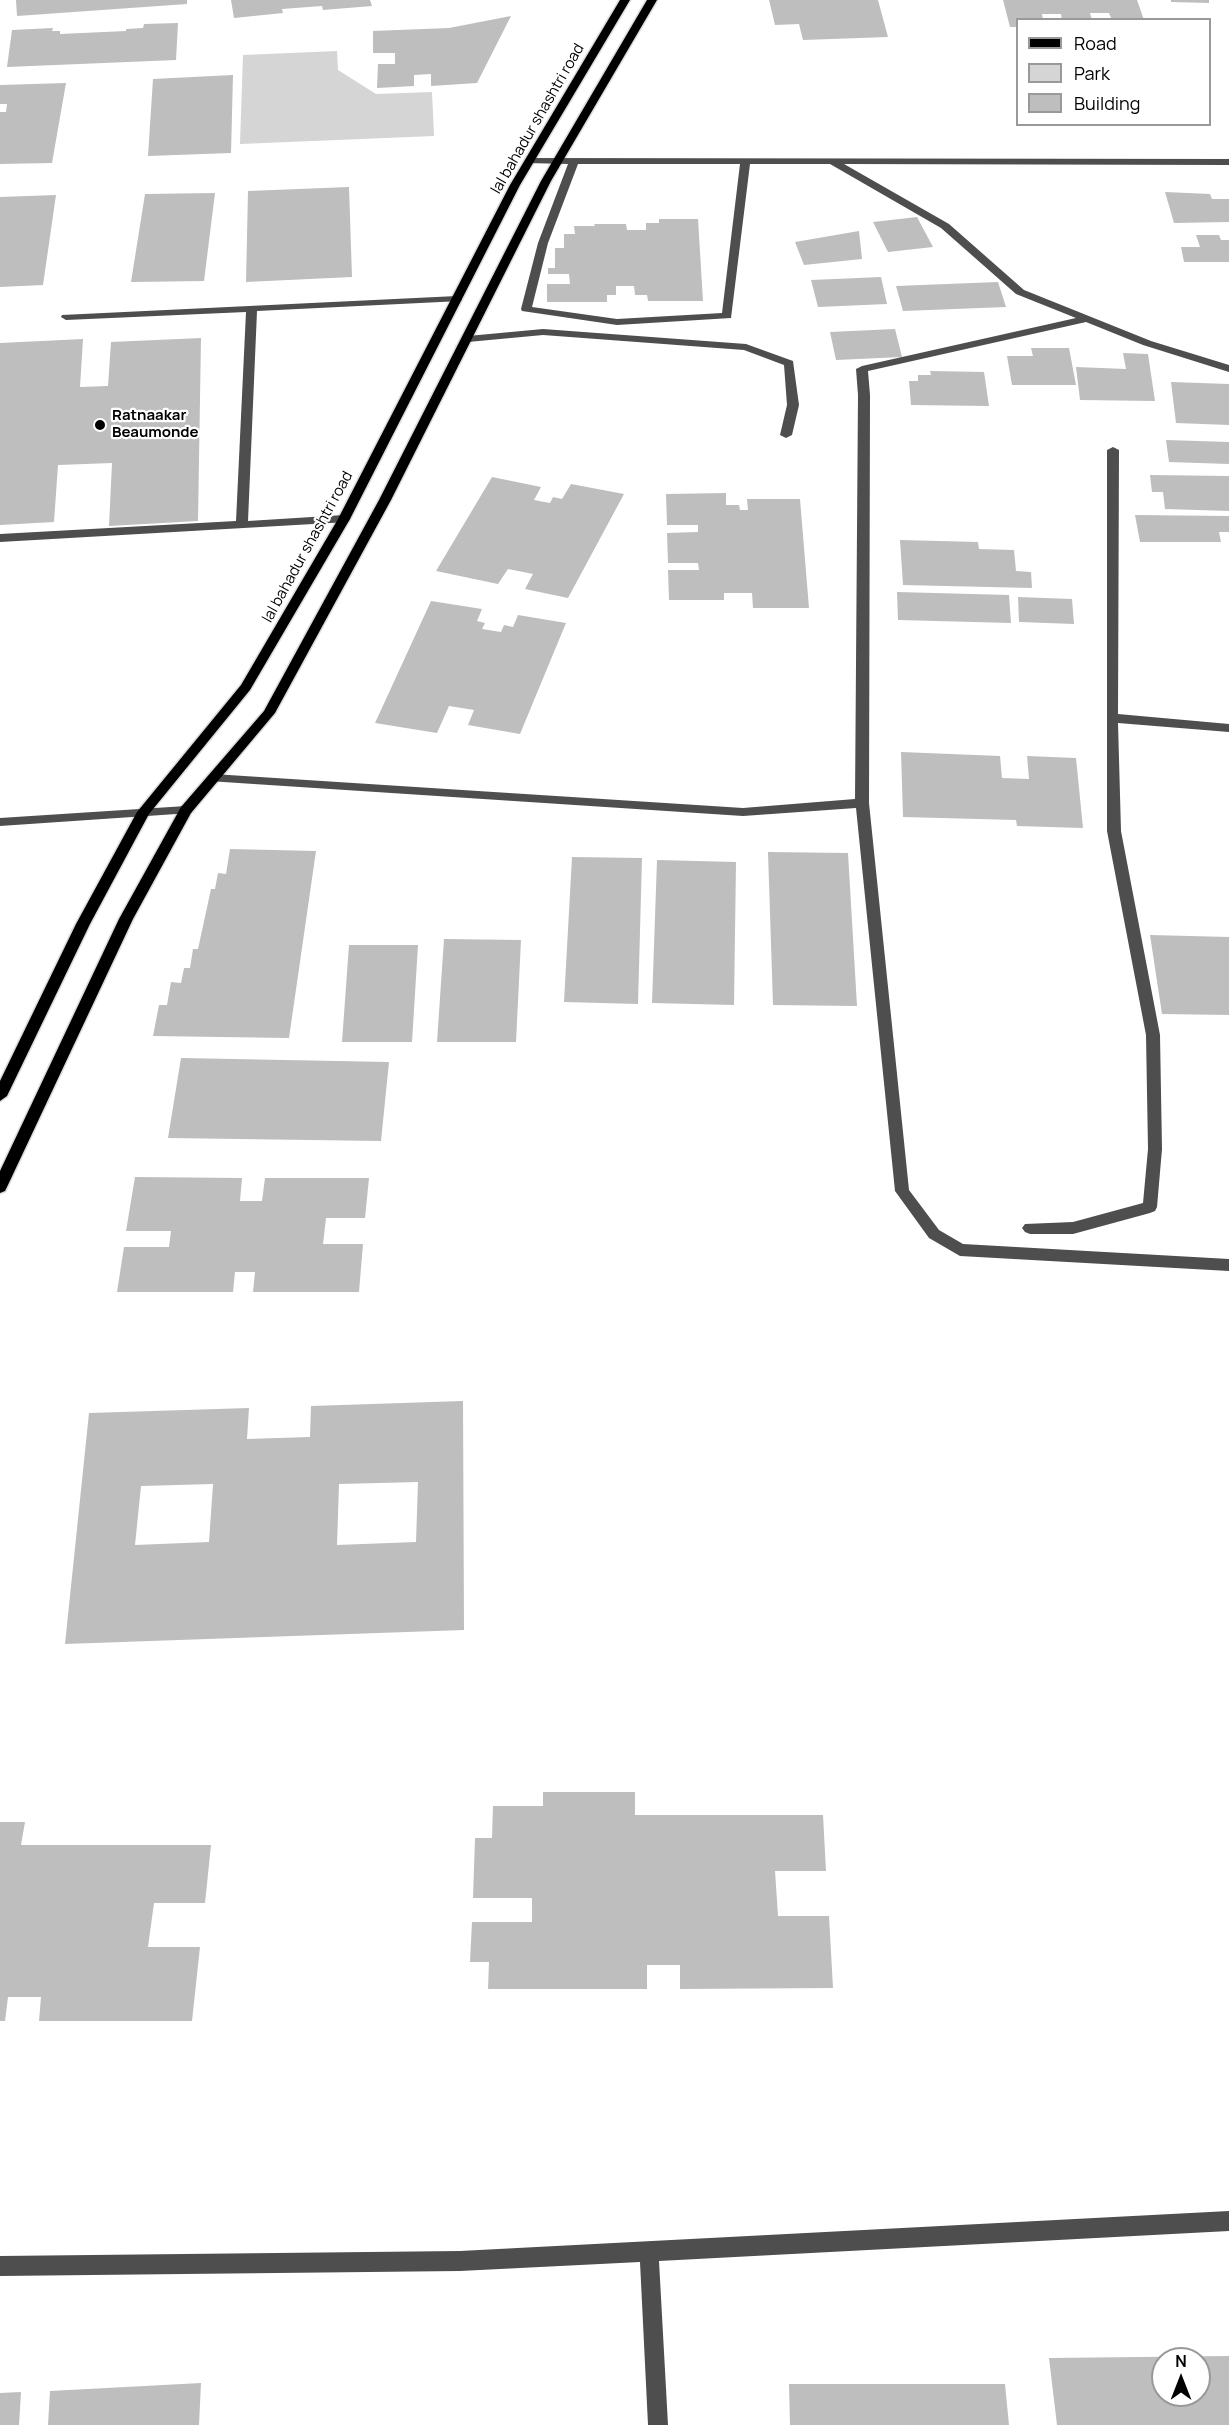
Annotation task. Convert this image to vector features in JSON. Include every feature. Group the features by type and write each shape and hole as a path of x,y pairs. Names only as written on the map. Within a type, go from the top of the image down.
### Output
{"main road":[{"name":"lal bahadur shashtri road","path":"0,1096 82,924 144,812 246,687 344,519 530,161 625,0"},
{"path":"0,1187 126,920 186,810 269,713 385,501 558,162 652,0"}],"street":[{"path":"530,161 1229,162"},
{"path":"574,162 543,243 526,309 617,322 727,316 745,162"},
{"path":"831,162 890,193 945,226 1020,292 1147,343 1229,369"},
{"path":"66,317 457,299"},
{"path":"242,524 252,308"},
{"path":"1086,319 862,369 864,395 862,803 902,1191 934,1234 960,1250 1229,1265"},
{"path":"468,339 543,332 746,347 789,363 793,405 786,435"},
{"path":"1030,1228 1073,1228 1150,1207 1155,1149 1153,1035 1114,831 1113,450"},
{"path":"0,538 344,519"},
{"path":"1112,718 1229,728"},
{"path":"213,778 743,812 862,803"},
{"path":"0,822 186,810"},
{"path":"0,2266 460,2261 1229,2221"},
{"path":"649,2251 658,2425"}],"green space":[{"path":"337,51 338,70 376,94 432,92 434,136 240,144 243,55"}],"building":[{"path":"16,0 187,0 187,4 17,16"},
{"path":"231,0 370,0 372,6 323,10 322,6 282,9 283,13 234,18"},
{"path":"769,0 878,0 888,37 803,40 799,24 775,25"},
{"path":"1003,0 1137,0 1143,18 1111,18 1109,13 1090,13 1091,18 1062,18 1061,14 1042,14 1043,18 1016,18 1016,27 1010,27"},
{"path":"1171,0 1209,0 1209,3 1171,2"},
{"path":"511,16 477,83 431,86 431,74 414,75 414,86 377,88 378,64 395,64 395,53 373,53 373,31 449,28"},
{"path":"178,23 176,60 7,67 12,30 53,28 52,31 60,31 60,34 126,31 126,29 143,28 144,24"},
{"path":"233,75 231,153 148,156 153,79"},
{"path":"66,83 52,163 0,164 0,112 6,112 7,104 0,104 0,85"},
{"path":"349,187 352,277 246,282 248,191"},
{"path":"1165,192 1210,194 1212,199 1229,199 1229,222 1174,223"},
{"path":"215,193 204,281 131,282 145,194"},
{"path":"56,195 43,285 0,287 0,197"},
{"path":"917,217 933,247 888,252 873,222"},
{"path":"659,219 698,219 703,301 648,301 647,295 635,295 634,286 616,286 616,295 607,295 607,302 547,302 547,284 570,284 569,274 548,274 548,268 555,268 555,248 564,248 564,234 575,234 574,226 626,224 627,230 646,230 646,223 659,223"},
{"path":"859,231 862,259 804,265 795,242"},
{"path":"1196,235 1219,235 1221,240 1229,240 1229,262 1184,262 1181,247 1200,247"},
{"path":"881,277 887,304 818,307 811,280"},
{"path":"998,282 1006,307 903,311 896,286"},
{"path":"895,329 902,357 836,360 830,332"},
{"name":"Ratnaakar Beaumonde","path":"201,338 198,521 109,526 112,463 58,465 54,522 0,525 0,343 83,339 80,387 108,386 111,342"},
{"path":"1031,348 1069,348 1076,385 1012,385 1007,356 1033,356"},
{"path":"1123,353 1148,354 1155,401 1080,400 1076,367 1126,369"},
{"path":"930,371 984,372 989,406 911,405 909,381 918,381 918,375 931,375"},
{"path":"1171,382 1229,384 1229,425 1176,423"},
{"path":"1166,440 1229,442 1229,464 1169,462"},
{"path":"1150,475 1229,476 1229,511 1165,509 1163,492 1152,492"},
{"path":"492,477 541,487 534,500 550,503 553,497 562,499 571,484 624,494 568,598 525,589 533,574 508,569 498,584 436,571"},
{"path":"726,493 726,505 739,505 740,510 748,510 747,499 800,499 809,608 753,608 752,593 724,593 724,600 669,600 668,570 699,570 698,563 668,563 667,533 698,532 698,525 667,525 666,494"},
{"path":"1135,515 1229,516 1229,532 1219,532 1221,542 1140,542"},
{"path":"900,540 978,542 979,549 1014,550 1016,571 1031,572 1032,588 903,585"},
{"path":"897,592 1009,595 1011,623 898,620"},
{"path":"1018,597 1072,599 1074,624 1019,622"},
{"path":"431,601 482,609 477,621 485,623 482,629 501,632 504,625 513,627 518,615 566,623 520,734 468,725 474,710 449,706 437,733 375,723"},
{"path":"901,752 1000,756 1002,778 1029,779 1027,756 1076,758 1083,828 1017,826 1016,820 903,817"},
{"path":"230,849 316,851 289,1038 153,1036 159,1005 167,1005 171,982 181,983 184,968 190,968 193,949 198,949 211,889 215,889 218,873 226,874"},
{"path":"768,852 848,853 857,1006 773,1005"},
{"path":"572,857 642,858 638,1004 564,1002"},
{"path":"657,860 736,862 734,1005 652,1003"},
{"path":"1150,935 1229,937 1229,1015 1162,1014"},
{"path":"444,939 521,940 516,1042 437,1042"},
{"path":"349,945 418,945 412,1042 342,1042"},
{"path":"181,1058 389,1062 381,1141 168,1138"},
{"path":"135,1177 242,1178 240,1201 262,1201 265,1178 369,1178 365,1218 326,1218 323,1244 363,1244 359,1292 253,1292 255,1272 235,1272 233,1292 117,1292 124,1247 169,1247 171,1231 126,1231"},
{"path":"463,1401 464,1630 65,1644 89,1413 249,1408 247,1439 310,1437 311,1406","holes":["418,1482 416,1542 337,1545 339,1484","213,1484 209,1542 135,1545 141,1486"]},
{"path":"543,1792 635,1792 635,1815 823,1815 826,1871 775,1871 778,1916 829,1916 833,1988 680,1989 680,1965 647,1965 647,1989 488,1989 489,1962 470,1962 472,1922 532,1922 532,1898 473,1898 475,1838 492,1838 493,1806 543,1806"},
{"path":"0,1822 25,1822 21,1845 211,1845 205,1903 154,1903 148,1947 200,1947 192,2021 39,2021 41,1997 8,1997 5,2021 0,2021"},
{"path":"1211,2356 1229,2356 1229,2425 1057,2425 1049,2358 1151,2357 1151,2407 1211,2407"},
{"path":"201,2383 199,2425 48,2425 50,2391"},
{"path":"789,2384 1005,2384 1009,2425 790,2425"},
{"path":"21,2392 19,2425 0,2425 0,2393"}],"place":[{"name":"Ratnaakar Beaumonde","path":"100,425"}]}
